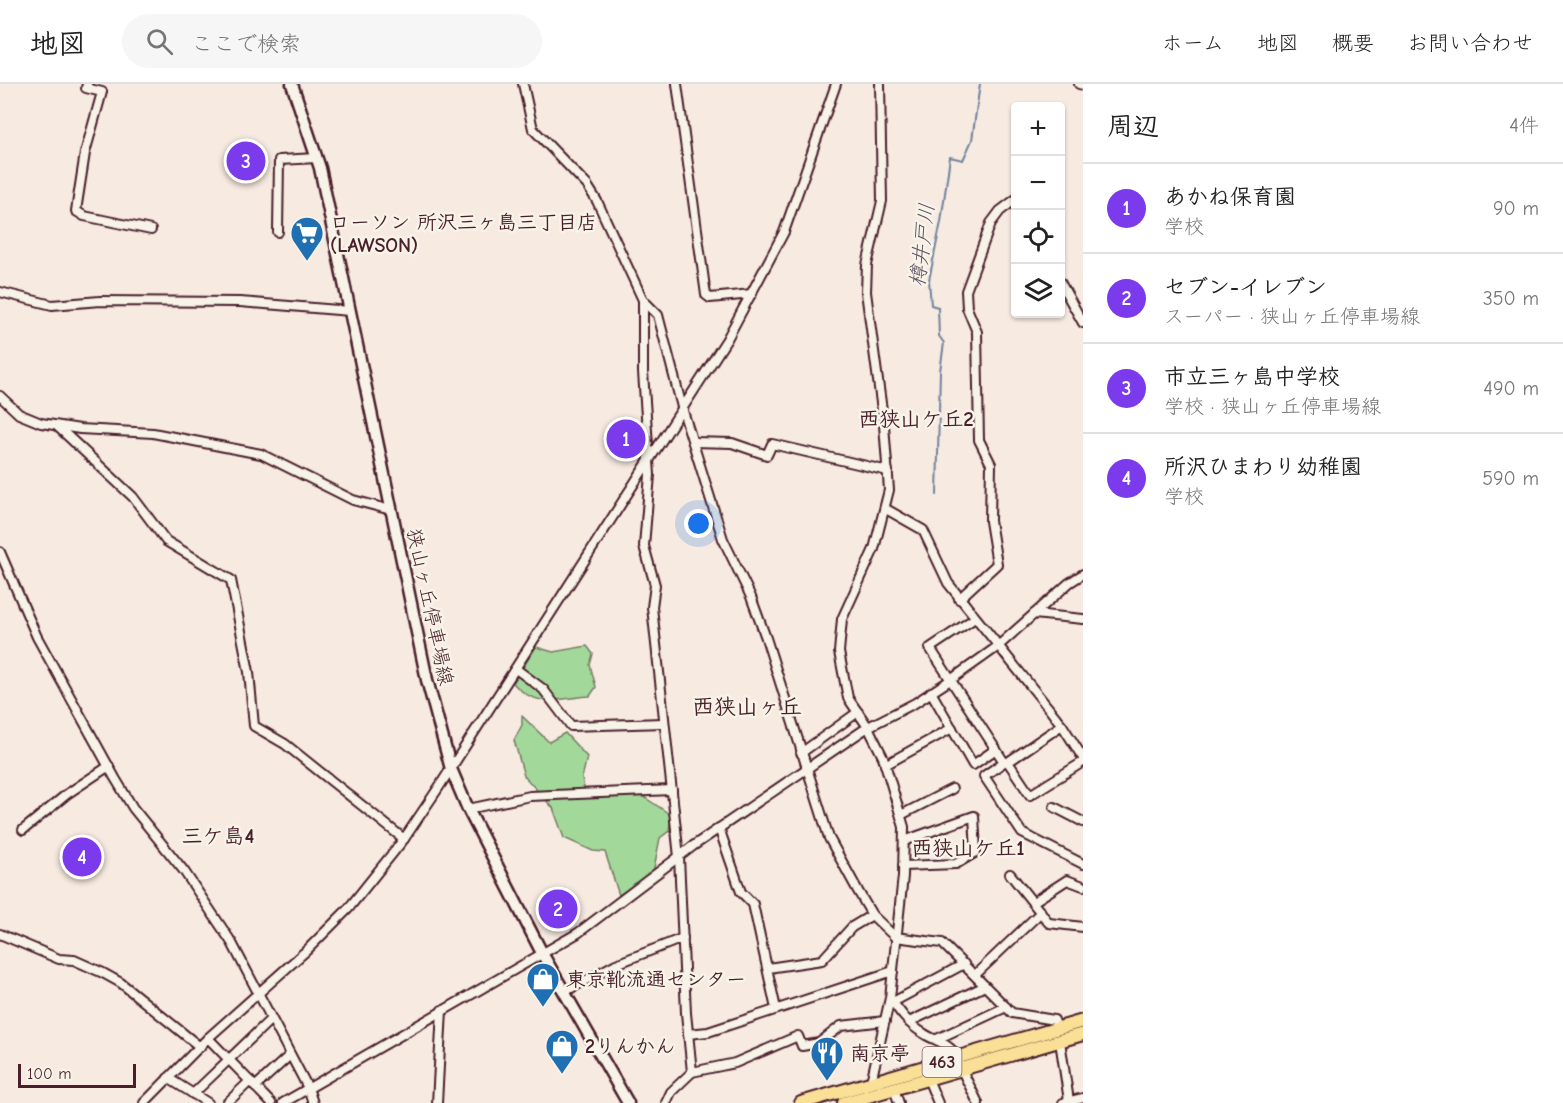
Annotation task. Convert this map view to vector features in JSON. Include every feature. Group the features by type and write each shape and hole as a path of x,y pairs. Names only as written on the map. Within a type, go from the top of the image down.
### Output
{"highway":[{"name":"463","path":"801,1103 871,1082 957,1064 1058,1035 1083,1021"},
{"name":"463","path":"1058,1035 1083,1034"},
{"name":"463","path":"844,1103 866,1100 928,1079 957,1064"}],"main road":[{"name":"狭山ヶ丘停車場線","path":"292,84 317,158 434,712 452,769 468,809 543,955 628,1103"}],"street":[{"path":"87,84 86,88 102,92 86,153 76,212 84,216 151,230"},
{"path":"523,84 533,129 587,185 597,201 644,300 658,315 683,411 723,538 751,597 766,638 829,838 872,915 895,937 942,943 1012,1013 1054,1020 1058,1035 1065,1102 1083,1098"},
{"path":"677,84 706,295 710,298 752,294"},
{"path":"144,1103 208,1038 307,950 348,909 404,839 452,769 650,456 683,411 752,294 795,205 836,84"},
{"path":"871,1082 891,1000 904,841 901,815 885,765 868,727 848,698 842,676 840,634 847,604 874,549 885,509 888,471 866,292 867,265 879,218 883,189 880,84"},
{"path":"278,232 279,160 317,158"},
{"path":"959,599 997,564 990,520 992,464 979,440 977,332 967,308 966,291 991,223 1000,211 1011,203"},
{"path":"1065,291 1083,323"},
{"path":"0,292 52,305 100,301 240,302 350,311"},
{"path":"644,300 643,372 650,456 644,546 655,585 652,607 679,857 692,1072"},
{"path":"0,396 28,419 57,426 153,433 261,453 353,500 391,510"},
{"path":"57,426 133,497 166,541 231,580 249,672 254,726 285,744 404,839"},
{"path":"693,442 732,443 767,455 772,444 888,471"},
{"path":"885,509 923,530 948,583 959,599 1062,725 1083,760 1030,795 1008,762 1062,725"},
{"path":"0,552 37,637 109,766 133,808 210,908 259,991 271,1019 308,1088 313,1103"},
{"path":"283,1103 442,1010 543,955 612,909 719,828 868,727 952,679 997,647 1083,574"},
{"path":"1034,614 1083,619"},
{"path":"975,618 930,648 1004,762 984,776 1022,833 1083,864"},
{"path":"516,669 543,689 571,726 663,723"},
{"path":"931,692 973,765 996,749"},
{"path":"801,753 858,712"},
{"path":"885,765 952,729"},
{"path":"23,830 67,794 109,766"},
{"path":"901,815 952,789"},
{"path":"468,809 530,796 672,790"},
{"path":"1054,807 1083,822"},
{"path":"903,866 956,864 976,852 974,816 904,841"},
{"path":"719,828 741,892 753,904 776,1009"},
{"path":"1010,874 1049,923 1083,927"},
{"path":"1033,902 1067,880 1083,886"},
{"path":"975,975 1041,912"},
{"path":"768,968 822,960 852,927 872,915"},
{"path":"0,934 59,959 74,960 121,983 200,1047"},
{"path":"564,992 616,964 683,938"},
{"path":"891,1000 964,964"},
{"path":"688,1034 708,1032 893,971"},
{"path":"909,1022 985,986"},
{"path":"891,1000 909,1022 924,1034 946,1044 978,1103"},
{"path":"937,1039 1006,1007"},
{"path":"437,1103 442,1010"},
{"path":"193,1094 271,1019"},
{"path":"666,1103 671,1092 692,1072 735,1063 798,1036 802,1046 819,1043 841,1026 885,1021"},
{"path":"208,1038 272,1103"},
{"path":"227,1103 290,1055"},
{"path":"168,1078 208,1103"},
{"path":"928,1079 938,1103"},
{"path":"894,1089 899,1103"}],"green space":[{"path":"587,646 593,654 590,665 596,687 590,696 539,700 531,697 513,683 536,647 553,652"},
{"path":"522,716 549,742 565,733 587,757 582,778 586,798 638,793 671,815 669,831 660,838 653,873 619,895 605,852 593,851 564,838 553,808 524,776 514,740 522,725"}],"waterway":[{"name":"樽井戸川","path":"937,495 940,371 944,343 939,336 938,307 931,305 929,280 941,222 950,157 963,160 972,140 980,84"}],"place":[{"name":"市立三ヶ島中学校","path":"246,161"},
{"name":"ローソン 所沢三ヶ島三丁目店 (LAWSON)","path":"307,262"},
{"name":"あかね保育園","path":"626,439"},
{"name":"所沢ひまわり幼稚園","path":"82,857"},
{"name":"セブン-イレブン","path":"558,909"},
{"name":"東京靴流通センター","path":"543,1008"},
{"name":"2りんかん","path":"562,1075"},
{"name":"南京亭","path":"827,1082"}],"district":[{"name":"西狭山ケ丘2","path":"916,419"},
{"name":"西狭山ヶ丘","path":"747,707"},
{"name":"三ケ島4","path":"218,836"},
{"name":"西狭山ケ丘1","path":"968,848"}]}
